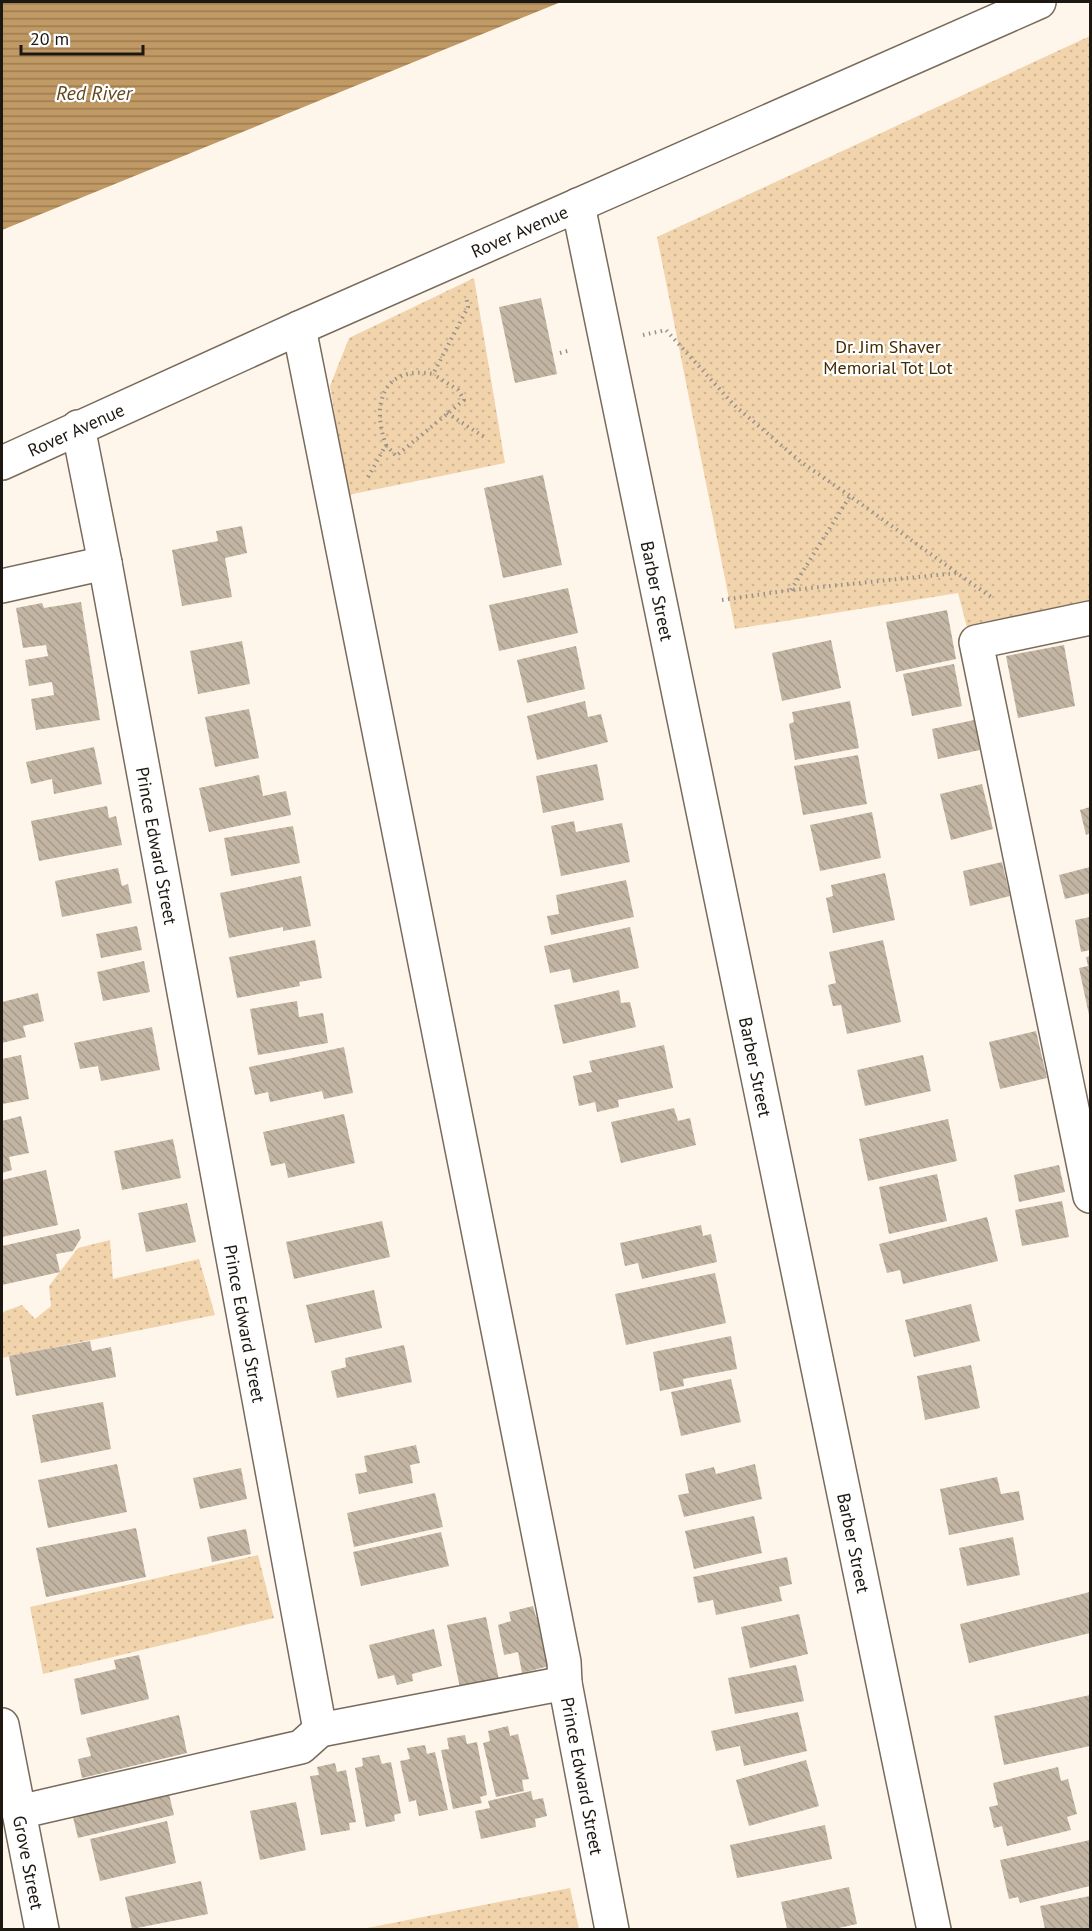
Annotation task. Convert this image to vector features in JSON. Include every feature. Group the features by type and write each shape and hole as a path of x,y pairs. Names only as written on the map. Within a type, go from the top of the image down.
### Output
{"street":[{"name":"Rover Avenue","path":"2,463 299,328 1039,2"},
{"name":"Barber Street","path":"578,205 934,1929"},
{"path":"299,328 564,1662 565,1683"},
{"name":"Prince Edward Street","path":"78,427 320,1730 565,1683 612,1929"},
{"path":"2,586 105,563"},
{"path":"1090,618 976,642 1090,1196"},
{"name":"Grove Street","path":"2,1725 42,1929"},
{"path":"19,1812 301,1747 320,1730"}],"path":[{"path":"433,374 468,307 462,256"},
{"path":"666,330 734,405 801,462 1038,629"},
{"path":"410,372 433,374 458,390 464,400 447,413 396,456 386,445 380,429 378,411 381,396 388,385 410,372"},
{"path":"447,413 484,437"},
{"path":"337,518 363,488 386,445"},
{"path":"791,590 850,496"},
{"path":"722,600 791,590 957,573"}],"green space":[{"name":"Dr. Jim Shaver Memorial Tot Lot","path":"1090,36 1090,603 968,631 958,593 735,629 657,237"},
{"path":"474,278 505,463 348,495 330,386 349,338"},
{"path":"110,1240 113,1279 199,1259 215,1315 2,1358 2,1314 22,1305 35,1319 51,1306 49,1286 78,1248"},
{"path":"258,1555 274,1618 43,1674 30,1607"},
{"path":"570,1888 579,1929 362,1929"}],"water":[{"name":"Red River","path":"2,2 561,2 2,230"}],"building":[{"path":"541,298 557,374 515,383 499,307"},
{"path":"543,475 562,565 503,578 484,488"},
{"path":"242,526 247,553 225,558 232,597 182,606 172,550 218,541 216,531"},
{"path":"568,588 578,633 499,651 489,605"},
{"path":"81,602 100,720 36,730 31,699 54,695 52,682 29,686 25,660 48,656 46,645 23,648 16,608 42,603 44,608"},
{"path":"947,610 956,659 896,672 886,622"},
{"path":"831,640 841,688 782,701 772,653"},
{"path":"242,641 250,684 198,694 190,651"},
{"path":"1064,645 1075,706 1018,718 1006,656"},
{"path":"576,646 585,689 527,703 517,660"},
{"path":"954,664 962,706 912,716 903,674"},
{"path":"585,701 588,717 601,714 608,742 537,760 527,716"},
{"path":"850,701 859,748 795,760 789,724 794,722 792,712"},
{"path":"249,709 259,758 215,767 205,717"},
{"path":"974,720 980,750 938,759 932,729"},
{"path":"94,747 102,784 54,794 52,779 31,784 26,762"},
{"path":"858,755 867,804 803,815 794,766"},
{"path":"597,764 604,800 543,813 536,776"},
{"path":"259,775 263,796 286,791 291,815 209,832 199,788"},
{"path":"982,784 993,829 951,840 940,794"},
{"path":"107,806 109,818 116,816 122,845 39,861 31,821"},
{"path":"1090,807 1090,833 1086,835 1080,810"},
{"path":"872,812 881,858 820,871 810,825"},
{"path":"574,821 576,832 622,823 630,862 561,876 551,826"},
{"path":"293,826 300,863 231,876 224,838"},
{"path":"1002,862 1010,896 970,906 963,871"},
{"path":"1090,867 1090,893 1065,899 1059,875"},
{"path":"118,868 122,886 128,884 132,903 62,917 55,881"},
{"path":"885,873 895,920 833,933 826,898 833,896 831,885"},
{"path":"301,876 311,926 283,931 283,927 229,938 220,893"},
{"path":"626,880 634,917 551,935 547,916 559,914 556,895"},
{"path":"1090,917 1090,950 1081,952 1075,920"},
{"path":"137,926 142,950 101,958 96,934"},
{"path":"630,927 639,968 573,983 570,969 550,973 544,946"},
{"path":"315,940 322,978 299,982 300,986 237,998 229,957"},
{"path":"883,940 901,1022 847,1034 841,1005 833,1006 830,995 828,985 836,983 829,952"},
{"path":"1090,956 1089,1015 1079,968 1088,966 1086,957"},
{"path":"144,961 150,992 103,1001 97,972"},
{"path":"619,990 621,1003 630,1002 636,1027 563,1044 554,1005"},
{"path":"38,993 44,1021 23,1026 26,1037 2,1043 2,1002"},
{"path":"297,1001 299,1017 323,1013 328,1043 258,1055 250,1009"},
{"path":"152,1027 160,1070 101,1081 98,1066 80,1069 74,1043"},
{"path":"1036,1031 1047,1078 1000,1089 989,1042"},
{"path":"664,1045 673,1088 618,1100 619,1107 597,1112 595,1102 579,1106 573,1076 592,1072 589,1061"},
{"path":"344,1047 353,1093 324,1099 322,1091 270,1102 268,1092 255,1095 249,1067"},
{"path":"21,1055 29,1099 2,1104 2,1059"},
{"path":"923,1055 931,1091 865,1106 857,1070"},
{"path":"674,1108 678,1121 690,1118 696,1145 621,1163 611,1122"},
{"path":"344,1114 355,1163 288,1178 285,1163 271,1166 263,1132"},
{"path":"21,1116 29,1153 9,1157 12,1170 2,1173 2,1121"},
{"path":"948,1119 957,1161 868,1181 859,1139"},
{"path":"173,1139 181,1178 122,1190 114,1151"},
{"path":"1059,1165 1065,1192 1019,1202 1014,1175"},
{"path":"46,1170 58,1225 2,1237 2,1180"},
{"path":"937,1174 947,1221 889,1234 879,1187"},
{"path":"1062,1201 1069,1237 1022,1246 1015,1210"},
{"path":"187,1203 196,1242 146,1252 138,1213"},
{"path":"987,1217 998,1261 903,1284 900,1270 887,1273 879,1244"},
{"path":"382,1221 390,1257 294,1279 286,1242"},
{"path":"701,1225 703,1236 711,1234 717,1262 642,1279 638,1263 625,1266 620,1243"},
{"path":"79,1229 81,1238 73,1251 56,1254 60,1272 2,1285 2,1246"},
{"path":"715,1273 726,1323 626,1345 615,1294"},
{"path":"374,1290 382,1328 315,1343 306,1305"},
{"path":"971,1304 980,1341 914,1357 905,1320"},
{"path":"731,1336 737,1369 683,1379 684,1386 660,1391 653,1352"},
{"path":"90,1341 92,1351 111,1347 116,1377 16,1396 9,1356"},
{"path":"404,1345 412,1382 337,1398 331,1371 346,1367 345,1358"},
{"path":"971,1365 980,1408 925,1420 917,1376"},
{"path":"731,1379 741,1422 681,1436 671,1392"},
{"path":"103,1402 111,1449 41,1463 32,1415"},
{"path":"416,1445 420,1463 410,1465 413,1483 359,1494 355,1474 367,1472 364,1456"},
{"path":"117,1464 127,1512 48,1528 38,1480"},
{"path":"755,1464 762,1499 684,1517 678,1495 689,1493 685,1474 714,1467 716,1474"},
{"path":"241,1468 247,1499 200,1509 193,1478"},
{"path":"997,1477 1001,1494 1019,1491 1024,1520 949,1535 940,1489"},
{"path":"435,1493 443,1527 354,1547 347,1513"},
{"path":"754,1516 762,1553 694,1569 685,1531"},
{"path":"136,1528 146,1577 46,1597 36,1548"},
{"path":"246,1529 251,1554 212,1562 207,1537"},
{"path":"441,1532 449,1566 361,1586 353,1552"},
{"path":"1013,1537 1020,1575 967,1586 959,1548"},
{"path":"787,1557 792,1584 779,1587 782,1601 716,1615 713,1600 698,1603 693,1577"},
{"path":"1090,1592 1090,1633 969,1663 960,1624"},
{"path":"533,1606 536,1617 538,1617 549,1666 522,1673 518,1652 504,1655 498,1625 511,1621 509,1612"},
{"path":"799,1614 808,1654 750,1668 741,1627"},
{"path":"486,1617 499,1680 460,1688 447,1625"},
{"path":"434,1629 442,1666 412,1674 413,1681 397,1685 394,1675 378,1679 369,1645"},
{"path":"139,1655 149,1699 81,1715 74,1679 116,1669 114,1660"},
{"path":"796,1665 804,1701 735,1714 728,1678"},
{"path":"1090,1695 1090,1746 1004,1765 994,1716"},
{"path":"798,1712 807,1751 744,1766 740,1746 716,1751 711,1731"},
{"path":"179,1715 187,1753 82,1778 78,1759 91,1756 86,1738"},
{"path":"508,1726 510,1736 518,1734 529,1779 522,1780 524,1791 496,1797 483,1743 490,1741 488,1731"},
{"path":"465,1735 467,1744 477,1742 487,1795 480,1797 482,1803 453,1809 441,1750 449,1749 447,1738"},
{"path":"425,1745 427,1754 435,1752 448,1810 419,1816 416,1800 409,1802 400,1761 410,1759 407,1748"},
{"path":"379,1755 382,1764 391,1762 401,1813 394,1815 395,1821 366,1827 355,1768 363,1766 362,1758"},
{"path":"806,1760 819,1806 749,1826 736,1780"},
{"path":"335,1763 337,1772 346,1770 356,1822 349,1823 350,1830 321,1835 310,1776 319,1775 317,1767"},
{"path":"1058,1767 1061,1781 1068,1779 1077,1814 1067,1817 1071,1830 1007,1846 1002,1826 994,1828 989,1807 998,1805 993,1783"},
{"path":"168,1790 174,1815 78,1838 72,1813"},
{"path":"531,1791 533,1800 543,1798 547,1816 535,1819 536,1827 481,1839 475,1811 490,1808 488,1801"},
{"path":"296,1802 306,1850 260,1860 250,1811"},
{"path":"167,1821 176,1863 100,1881 90,1839"},
{"path":"825,1825 832,1859 737,1878 730,1845"},
{"path":"1090,1840 1090,1886 1020,1903 1018,1897 1009,1899 1000,1860"},
{"path":"201,1881 208,1914 132,1929 125,1897"},
{"path":"849,1887 857,1924 834,1929 787,1929 781,1902"},
{"path":"1090,1896 1090,1929 1045,1929 1040,1906"}]}
